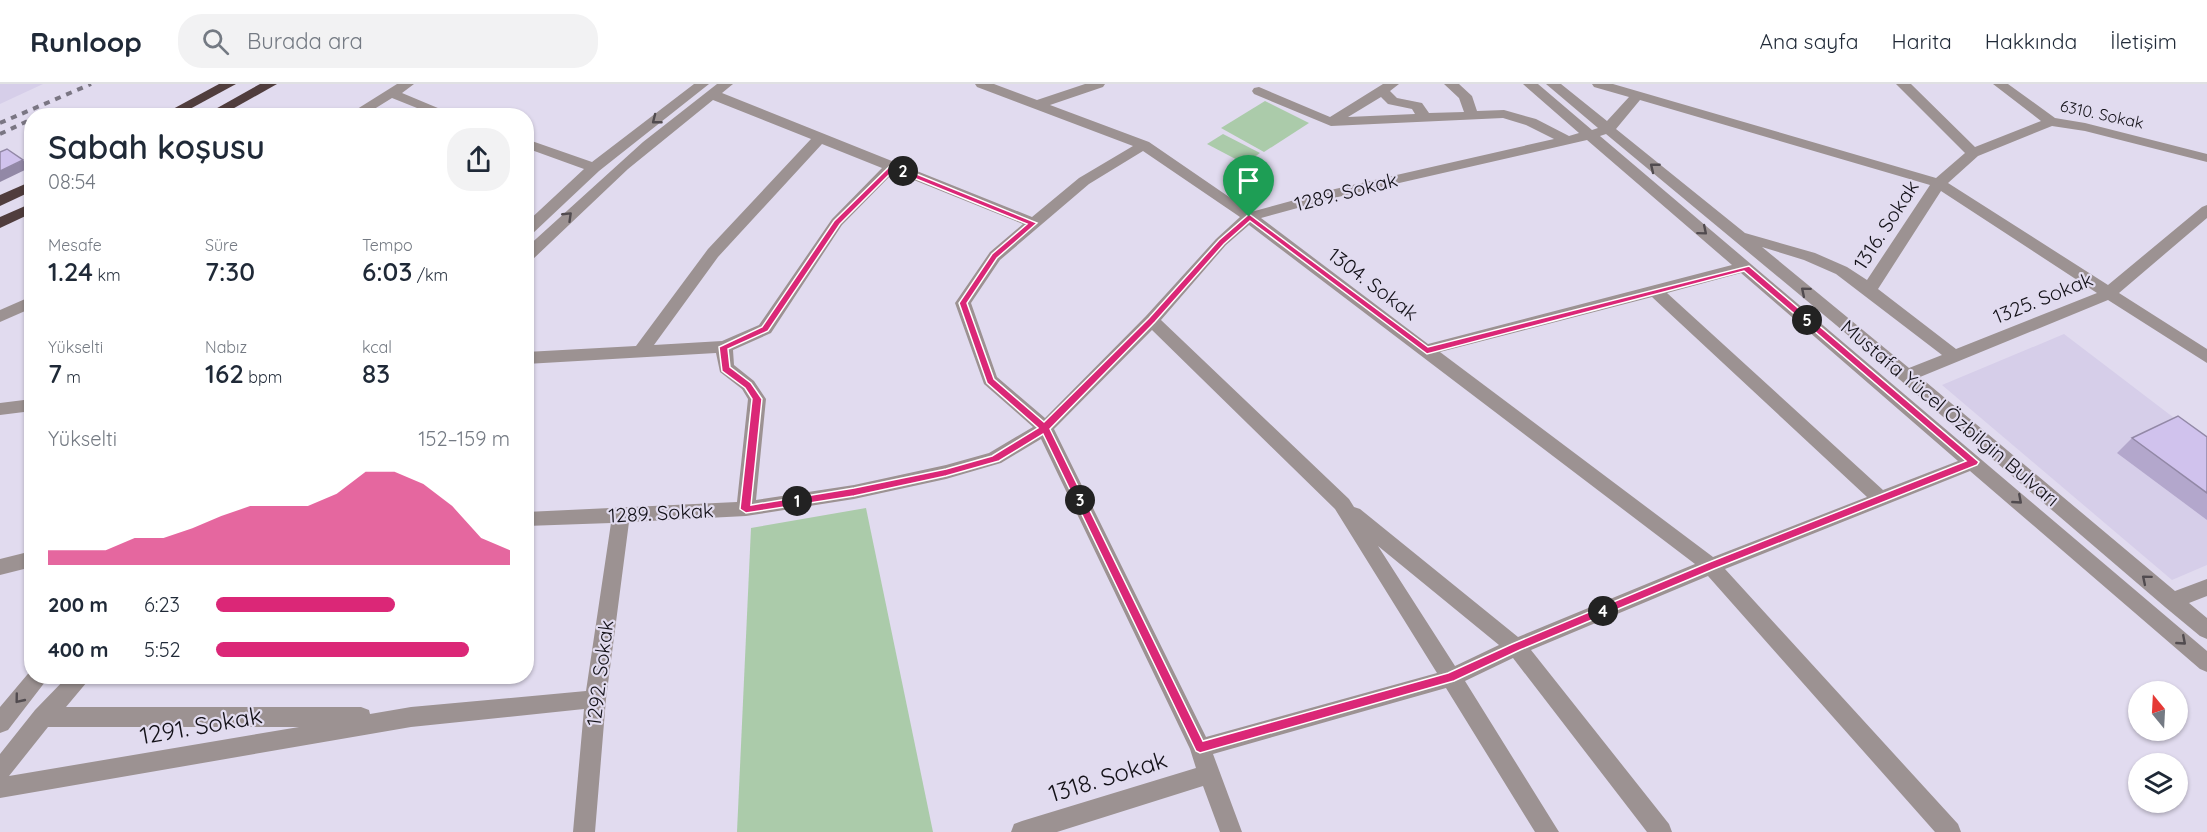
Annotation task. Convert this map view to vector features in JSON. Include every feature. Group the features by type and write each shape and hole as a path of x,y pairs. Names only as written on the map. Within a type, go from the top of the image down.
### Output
{"highway":[{"path":"182,108 229,84"},
{"path":"224,108 270,84"},
{"path":"0,201 24,188"},
{"path":"0,223 24,211"}],"street":[{"path":"365,108 407,84"},
{"path":"534,224 594,168 698,88 726,84"},
{"path":"1039,104 1098,84"},
{"path":"1451,84 1465,96 1472,115"},
{"name":"Mustafa Yücel Özbilgin Bulvarı","path":"1530,84 2207,663"},
{"name":"Mustafa Yücel Özbilgin Bulvarı","path":"1553,84 1907,376 2207,630"},
{"path":"1584,109 1600,100 1599,84 1939,183 2207,357"},
{"path":"1903,84 1973,153"},
{"name":"6310. Sokak","path":"2000,84 2051,122 2085,127 2207,158"},
{"path":"2016,96 2025,84"},
{"name":"1304. Sokak","path":"992,85 1144,145 1249,217 1711,566 1950,832"},
{"path":"1331,122 1386,87 1394,101 1417,106 1424,117"},
{"path":"698,88 1033,223"},
{"path":"534,249 608,177 659,134 698,88"},
{"path":"1259,91 1331,122 1504,114 1531,122 1569,141"},
{"path":"390,93 430,108"},
{"name":"1289. Sokak","path":"534,519 746,509 854,492 995,459 1045,428 1152,320 1195,270 1249,217 1335,193 1591,135 1608,129 1638,96"},
{"name":"1316. Sokak","path":"1955,357 1869,290 1939,183 1973,153 2051,122"},
{"path":"641,351 713,253 821,137"},
{"path":"1144,145 1107,165 994,256 963,303 990,380 1045,428 1200,748 1231,832"},
{"path":"534,146 594,168"},
{"path":"534,358 723,347 765,329 837,222 892,166"},
{"name":"1325. Sokak","path":"1907,376 2108,294 2207,210"},
{"path":"1739,237 1805,254 1853,278 1869,290"},
{"path":"1427,351 1746,267"},
{"path":"1655,291 1881,499"},
{"path":"0,330 7,314 24,304"},
{"path":"7,314 24,310"},
{"path":"1152,320 1342,504 1516,647 1661,832"},
{"path":"723,347 726,368 748,385 757,399 746,509"},
{"path":"0,409 24,406"},
{"path":"1200,748 1450,678 1516,647 1711,566 1974,462"},
{"path":"1342,504 1548,832"},
{"name":"1292. Sokak","path":"584,832 595,699 621,515"},
{"path":"0,567 24,561"},
{"path":"2172,601 2207,587"},
{"path":"0,723 32,684"},
{"path":"0,771 43,717 74,684"},
{"name":"1291. Sokak","path":"0,788 411,717 595,699"},
{"name":"1291. Sokak","path":"43,717 411,717"},
{"name":"1318. Sokak","path":"1022,832 1210,774"}],"shaded area":[{"path":"0,84 43,84 0,104"},
{"path":"2064,334 2207,443 2207,565 2172,580 1942,385"}],"green space":[{"path":"1265,101 1309,123 1264,152 1221,128"},
{"path":"1223,134 1260,153 1245,164 1207,144"},
{"path":"866,508 933,832 737,832 751,528"}],"building":[{"path":"7,149 23,160 0,171 0,152"},
{"path":"2178,416 2207,437 2207,493 2132,438"}],"railway":[{"path":"35,108 91,84"},
{"path":"0,123 24,113"},
{"path":"0,134 24,123"}],"route":[{"path":"1249,217 1221,242 1152,320 1045,428 995,459 854,492 746,509 757,399 748,385 726,368 723,347 765,329 837,222 892,166 1033,223 994,256 963,303 990,380 1045,428 1200,748 1450,678 1516,647 1711,566 1974,462 1746,267 1427,351 1249,217"}]}
